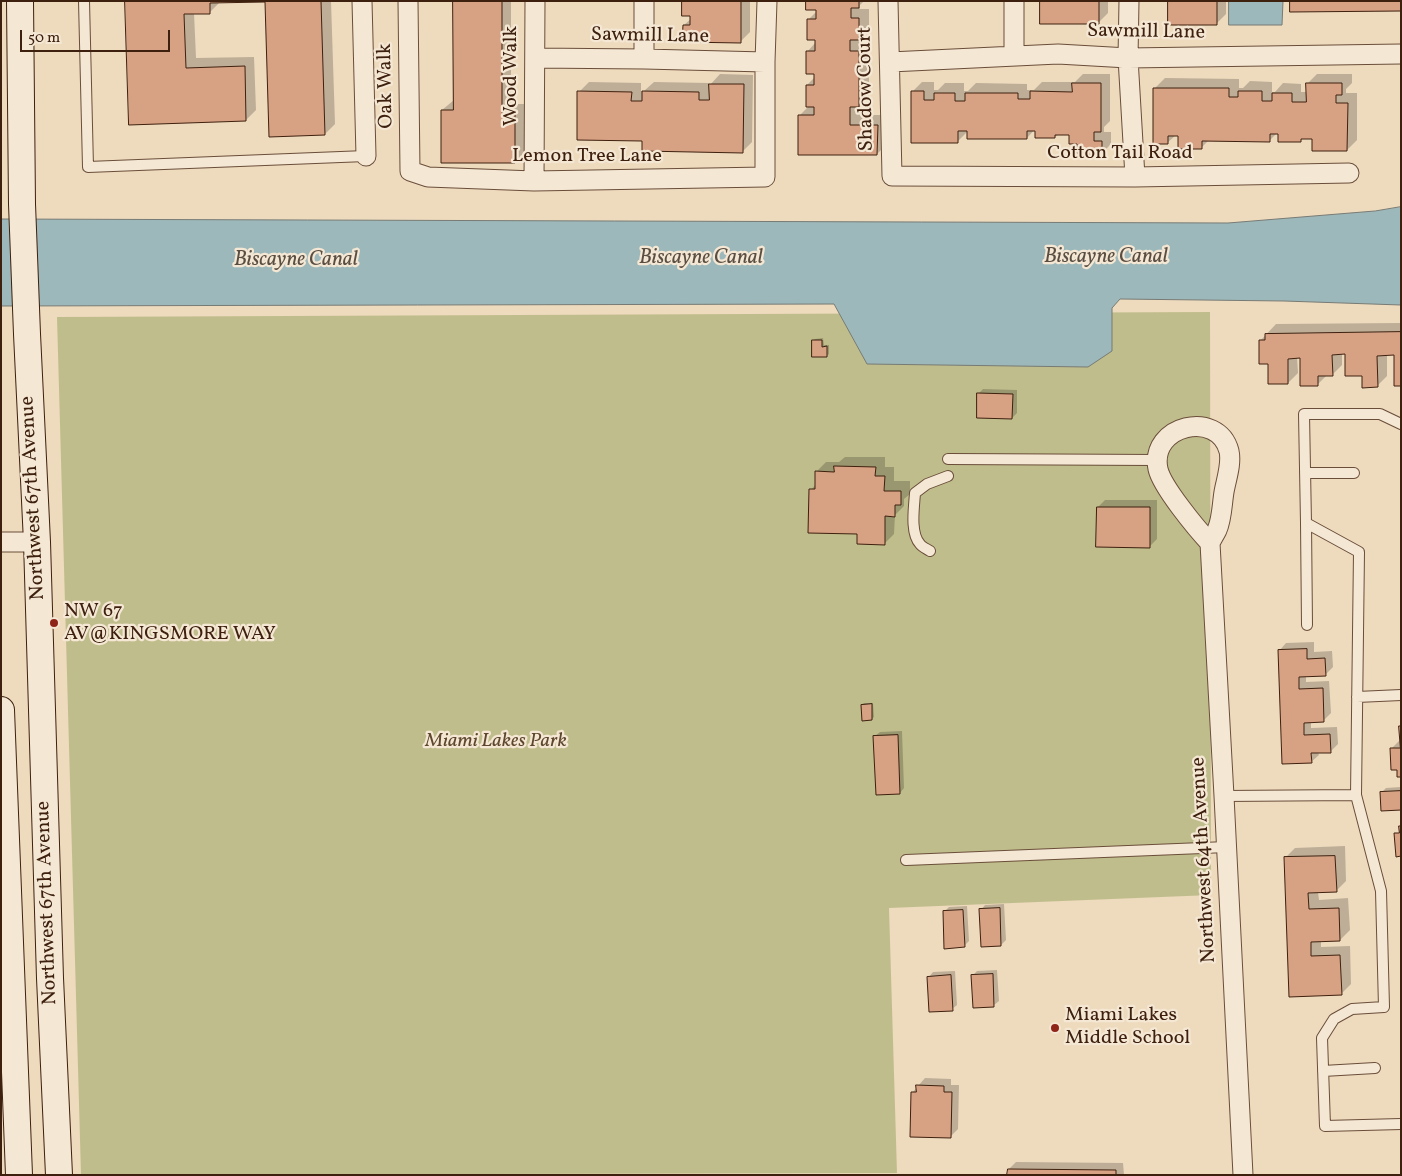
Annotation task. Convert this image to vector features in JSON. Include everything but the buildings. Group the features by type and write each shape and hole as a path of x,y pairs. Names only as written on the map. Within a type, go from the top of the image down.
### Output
{"main road":[{"path":"1,60 11,45 20,11"},
{"name":"Northwest 67th Avenue","path":"20,11 22,204 37,542 50,978 59,1175"},
{"path":"1,105 11,120 22,145"},
{"name":"Northwest 67th Avenue","path":"1,710 6,979 19,1175"},
{"path":"6,979 50,978"}],"street":[{"path":"362,1 366,156"},
{"name":"Oak Walk","path":"408,1 410,171"},
{"name":"Wood Walk","path":"534,181 535,1"},
{"path":"644,1 644,59"},
{"path":"765,62 767,1"},
{"name":"Shadow Court","path":"888,1 892,176"},
{"path":"1014,1 1014,55"},
{"path":"1129,1 1128,58 1135,177"},
{"name":"Sawmill Lane","path":"890,62 1058,54 1128,58 1401,54"},
{"name":"Sawmill Lane","path":"535,58 765,62"},
{"name":"Lemon Tree Lane","path":"410,171 428,177 534,181 765,178 765,62"},
{"name":"Cotton Tail Road","path":"892,176 1135,177 1349,174"},
{"name":"Northwest 64th Avenue","path":"1157,460 1158,449 1162,442 1169,435 1188,427 1199,426 1218,433 1225,442 1229,452 1229,463 1218,529 1210,543 1227,847 1242,1175"},
{"path":"1157,460 1158,471 1164,483 1197,529 1210,543"},
{"path":"1,542 37,542"}],"lane":[{"path":"84,1 88,166 366,156"},
{"path":"1307,625 1304,414 1380,414 1401,424"},
{"path":"948,459 1157,460"},
{"path":"1305,473 1354,473"},
{"path":"930,550 921,546 915,536 913,515 915,493 927,484 948,476"},
{"path":"1306,523 1359,552 1356,795 1381,891 1384,1007 1352,1009 1334,1019 1322,1038 1325,1126 1401,1124"},
{"path":"1357,697 1401,695"},
{"path":"1224,796 1356,795"},
{"path":"906,860 1227,847"},
{"path":"1323,1071 1375,1068"}],"green space":[{"name":"Miami Lakes Park","path":"1210,312 1211,895 889,908 897,1173 81,1175 57,317"}],"water":[{"path":"1229,1 1283,1 1282,25 1229,25"},
{"name":"Biscayne Canal","path":"1401,207 1401,305 1284,301 1120,299 1112,308 1112,351 1088,367 867,364 834,304 1,306 1,219 1228,223 1375,211"}],"place":[{"name":"NW 67 AV@KINGSMORE WAY","path":"54,623"},
{"name":"Miami Lakes Middle School","path":"1055,1028"}]}
